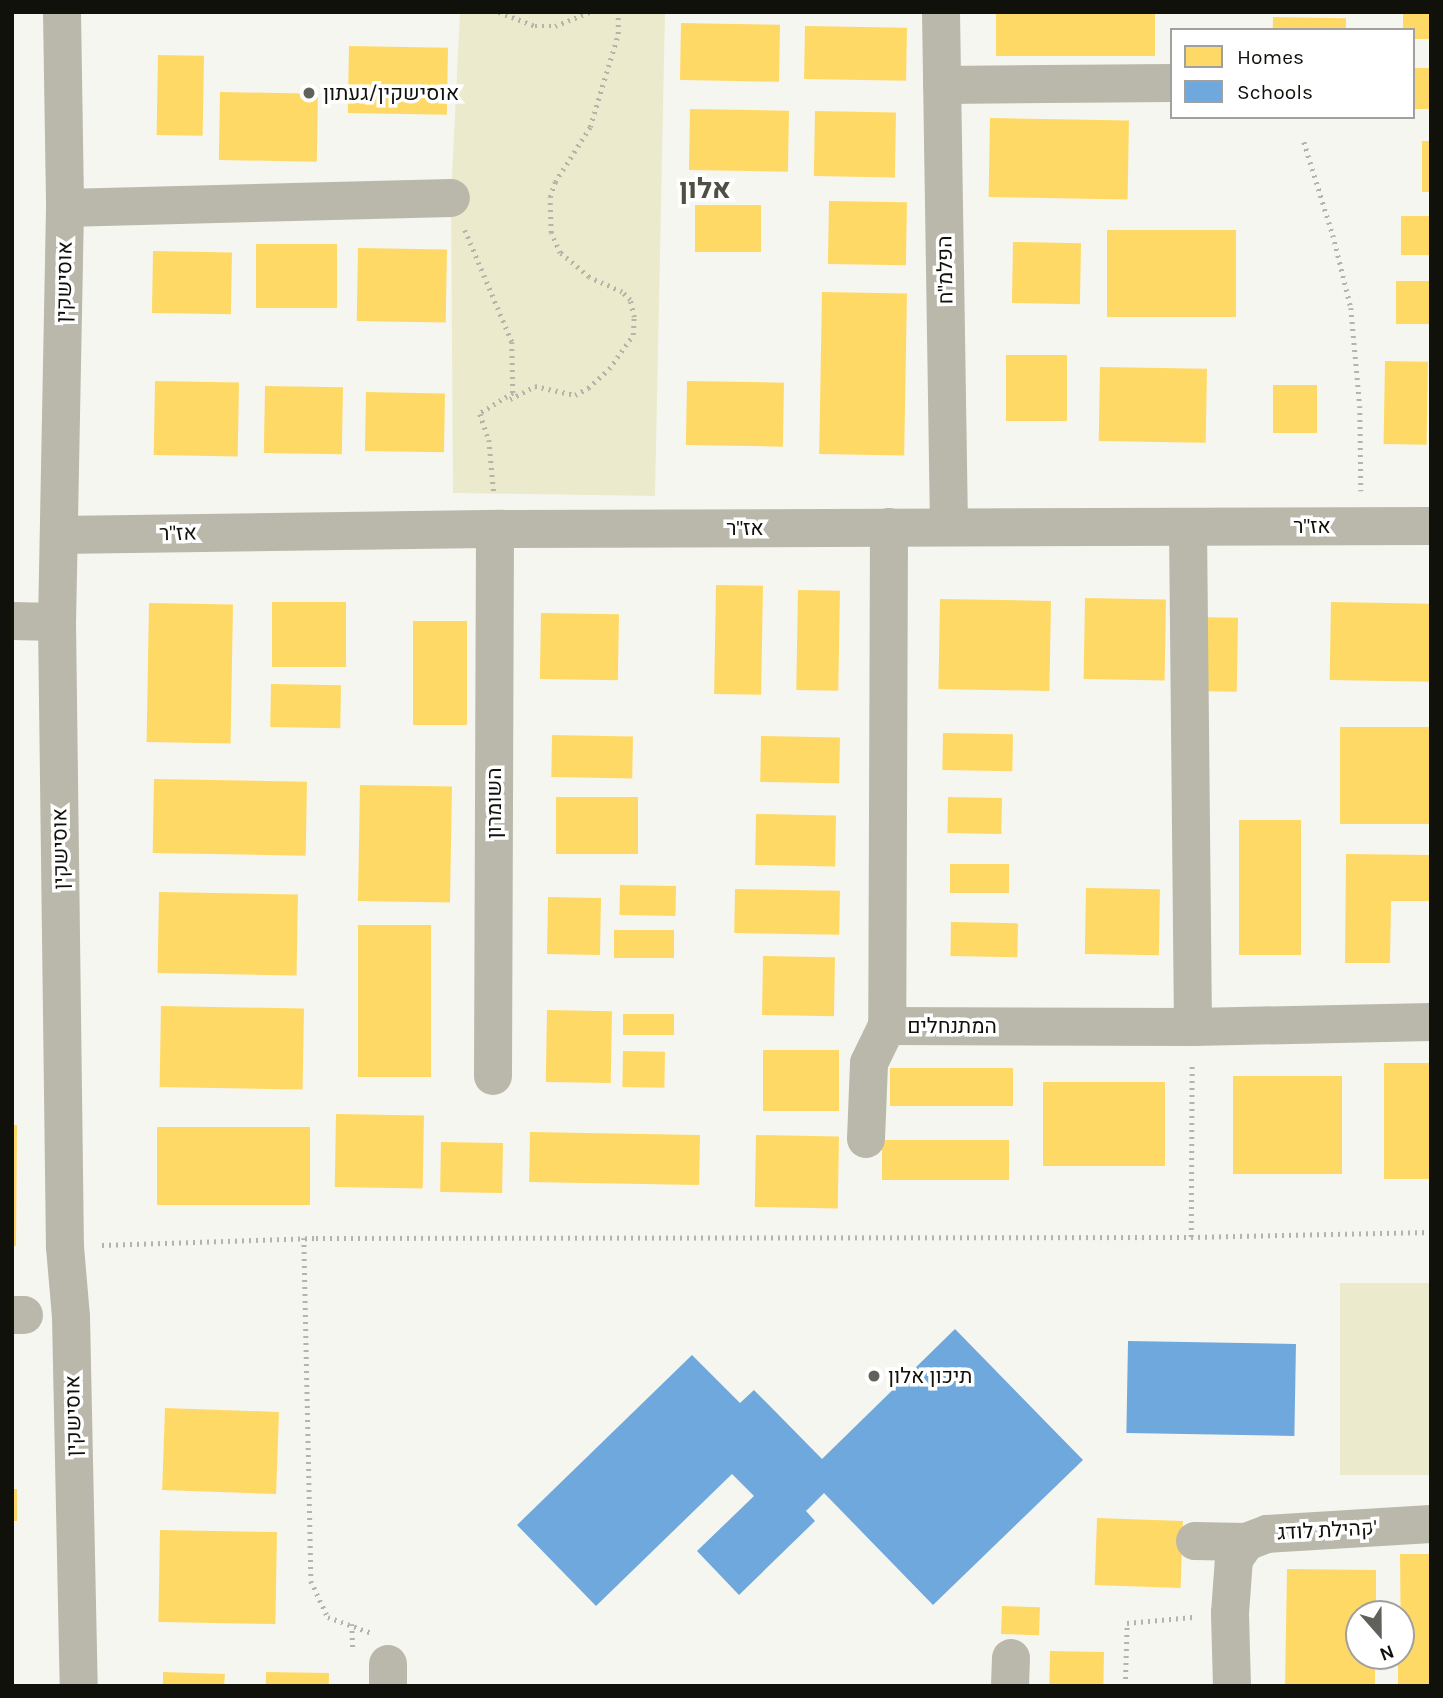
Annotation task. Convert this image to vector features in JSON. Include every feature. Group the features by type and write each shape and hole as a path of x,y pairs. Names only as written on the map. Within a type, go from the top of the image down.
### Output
{"street":[{"name":"אוסישקין","path":"62,12 65,208 57,622 65,1247 71,1317 79,1686"},
{"name":"הפלמ\"ח","path":"941,12 949,527"},
{"path":"942,85 1170,83"},
{"path":"65,208 451,198"},
{"name":"אז\"ר","path":"59,535 499,529 1431,526"},
{"name":"המתנחלים","path":"888,527 887,1026 1193,1027 1431,1022"},
{"path":"1188,527 1193,1027"},
{"name":"השומרון","path":"493,1076 499,529"},
{"path":"12,621 57,622"},
{"path":"866,1139 869,1063 887,1026"},
{"name":"קהילת לודג'","path":"1195,1541 1246,1542 1266,1534 1431,1524"},
{"path":"1232,1686 1230,1613 1234,1559 1246,1542"}],"path":[{"path":"499,12 535,26 555,26 590,12"},
{"path":"499,529 492,487 489,440 480,414 483,410 535,386 575,395 582,392 609,369 633,335 635,317 630,300 622,292 589,277 560,253 551,233 550,197 555,182 590,127 618,34 618,12"},
{"path":"1304,142 1333,235 1351,308 1360,406 1362,526"},
{"path":"451,198 512,342 515,387 510,399"},
{"path":"1192,1237 1193,1027"},
{"path":"65,1247 304,1238 1192,1237 1431,1232"},
{"path":"304,1238 312,1581 328,1616 370,1630 388,1675"},
{"path":"1125,1686 1127,1623 1230,1613"}],"shaded area":[{"path":"460,12 665,12 655,496 453,493 451,198"},
{"path":"1340,1283 1431,1283 1431,1475 1340,1475"}],"building: Homes":[{"path":"996,12 1155,12 1155,56 996,56"},
{"path":"1403,12 1431,12 1431,39 1415,39 1415,28 1403,28"},
{"path":"1273,17 1346,18 1346,28 1273,28"},
{"path":"681,23 780,25 779,82 680,80"},
{"path":"805,26 907,28 906,81 804,79"},
{"path":"349,46 448,48 447,115 348,113"},
{"path":"158,55 204,56 203,136 157,135"},
{"path":"1415,68 1431,68 1431,109 1415,109"},
{"path":"220,92 318,94 317,162 219,160"},
{"path":"690,109 789,111 788,172 689,170"},
{"path":"815,111 896,112 895,177 814,176"},
{"path":"990,118 1129,120 1128,199 989,197"},
{"path":"1422,141 1431,141 1431,192 1422,192"},
{"path":"829,201 907,202 906,265 828,264"},
{"path":"695,205 761,205 761,252 695,252"},
{"path":"1401,216 1431,216 1431,255 1401,255"},
{"path":"1107,230 1236,230 1236,317 1107,317"},
{"path":"1013,242 1081,243 1080,304 1012,303"},
{"path":"256,244 337,244 337,308 256,308"},
{"path":"358,248 447,250 446,323 357,321"},
{"path":"153,251 232,252 231,314 152,313"},
{"path":"1396,281 1431,281 1431,324 1396,324"},
{"path":"822,292 907,293 904,455 819,454"},
{"path":"1006,355 1067,355 1067,421 1006,421"},
{"path":"1385,361 1428,362 1427,445 1384,444"},
{"path":"1100,367 1207,369 1206,443 1099,441"},
{"path":"155,381 239,382 238,456 154,455"},
{"path":"687,381 784,383 783,447 686,445"},
{"path":"1273,385 1317,385 1317,433 1273,433"},
{"path":"265,386 343,387 342,454 264,453"},
{"path":"366,392 445,393 444,452 365,451"},
{"path":"716,585 763,586 761,695 714,694"},
{"path":"798,590 840,591 838,691 796,690"},
{"path":"1085,598 1166,599 1165,680 1084,679"},
{"path":"940,599 1051,601 1049,691 938,689"},
{"path":"272,602 346,602 346,667 272,667"},
{"path":"1331,602 1431,604 1430,682 1330,680"},
{"path":"149,603 233,604 231,743 147,742"},
{"path":"541,613 619,614 618,680 540,679"},
{"path":"1193,617 1238,618 1237,692 1192,691"},
{"path":"413,621 467,621 467,725 413,725"},
{"path":"271,684 341,685 340,728 270,727"},
{"path":"1340,727 1431,727 1431,824 1340,824"},
{"path":"943,733 1013,734 1012,771 942,770"},
{"path":"552,735 633,736 632,778 551,777"},
{"path":"761,736 840,737 839,783 760,782"},
{"path":"154,779 307,782 306,856 153,853"},
{"path":"360,785 452,787 450,903 358,901"},
{"path":"556,797 638,797 638,854 556,854"},
{"path":"948,797 1002,798 1001,834 947,833"},
{"path":"756,814 836,815 835,866 755,865"},
{"path":"1239,820 1301,820 1301,955 1239,955"},
{"path":"1346,854 1431,855 1431,901 1391,901 1390,963 1345,963"},
{"path":"950,864 1009,864 1009,893 950,893"},
{"path":"620,885 676,886 675,916 619,915"},
{"path":"1086,888 1160,889 1159,955 1085,954"},
{"path":"735,889 840,891 839,935 734,933"},
{"path":"159,892 298,894 297,975 158,973"},
{"path":"548,897 601,898 600,955 547,954"},
{"path":"951,922 1018,923 1017,957 950,956"},
{"path":"358,925 431,925 431,1077 358,1077"},
{"path":"614,930 674,930 674,958 614,958"},
{"path":"763,956 835,957 834,1016 762,1015"},
{"path":"161,1006 304,1008 303,1089 160,1087"},
{"path":"547,1010 612,1011 611,1083 546,1082"},
{"path":"623,1014 674,1014 674,1035 623,1035"},
{"path":"763,1050 839,1050 839,1111 763,1111"},
{"path":"623,1051 665,1052 664,1088 622,1087"},
{"path":"1384,1063 1431,1063 1431,1179 1384,1179"},
{"path":"890,1068 1013,1068 1013,1106 890,1106"},
{"path":"1233,1076 1342,1076 1342,1174 1233,1174"},
{"path":"1043,1082 1165,1082 1165,1166 1043,1166"},
{"path":"336,1114 424,1116 423,1189 335,1187"},
{"path":"12,1125 17,1125 16,1246 12,1246"},
{"path":"157,1127 310,1127 310,1205 157,1205"},
{"path":"530,1132 700,1135 699,1185 529,1182"},
{"path":"756,1135 839,1136 838,1208 755,1207"},
{"path":"882,1140 1009,1140 1009,1180 882,1180"},
{"path":"441,1142 503,1143 502,1193 440,1192"},
{"path":"165,1408 279,1412 276,1494 162,1490"},
{"path":"12,1489 17,1489 17,1521 12,1521"},
{"path":"1097,1518 1183,1521 1181,1588 1095,1585"},
{"path":"160,1530 277,1532 275,1624 158,1622"},
{"path":"1400,1554 1431,1554 1431,1686 1398,1686 1398,1670 1415,1670 1415,1600 1400,1600"},
{"path":"1287,1569 1376,1570 1376,1600 1345,1600 1345,1670 1375,1670 1375,1686 1285,1686"},
{"path":"1002,1606 1040,1607 1039,1635 1001,1634"},
{"path":"1050,1651 1104,1652 1103,1686 1049,1686"},
{"path":"163,1672 225,1674 224,1686 163,1686"},
{"path":"266,1672 329,1673 329,1686 266,1686"}],"building: Schools":[{"path":"955,1329 1083,1460 933,1605 824,1493 806,1511 815,1521 739,1595 697,1551 754,1496 732,1474 596,1606 517,1525 692,1355 740,1403 754,1390 822,1459"},
{"path":"1128,1341 1296,1344 1294,1436 1126,1433"}],"place":[{"name":"אוסישקין/געתון","path":"309,93"},
{"name":"תיכון אלון","path":"874,1376"}],"district":[{"name":"אלון","path":"705,189"}]}
